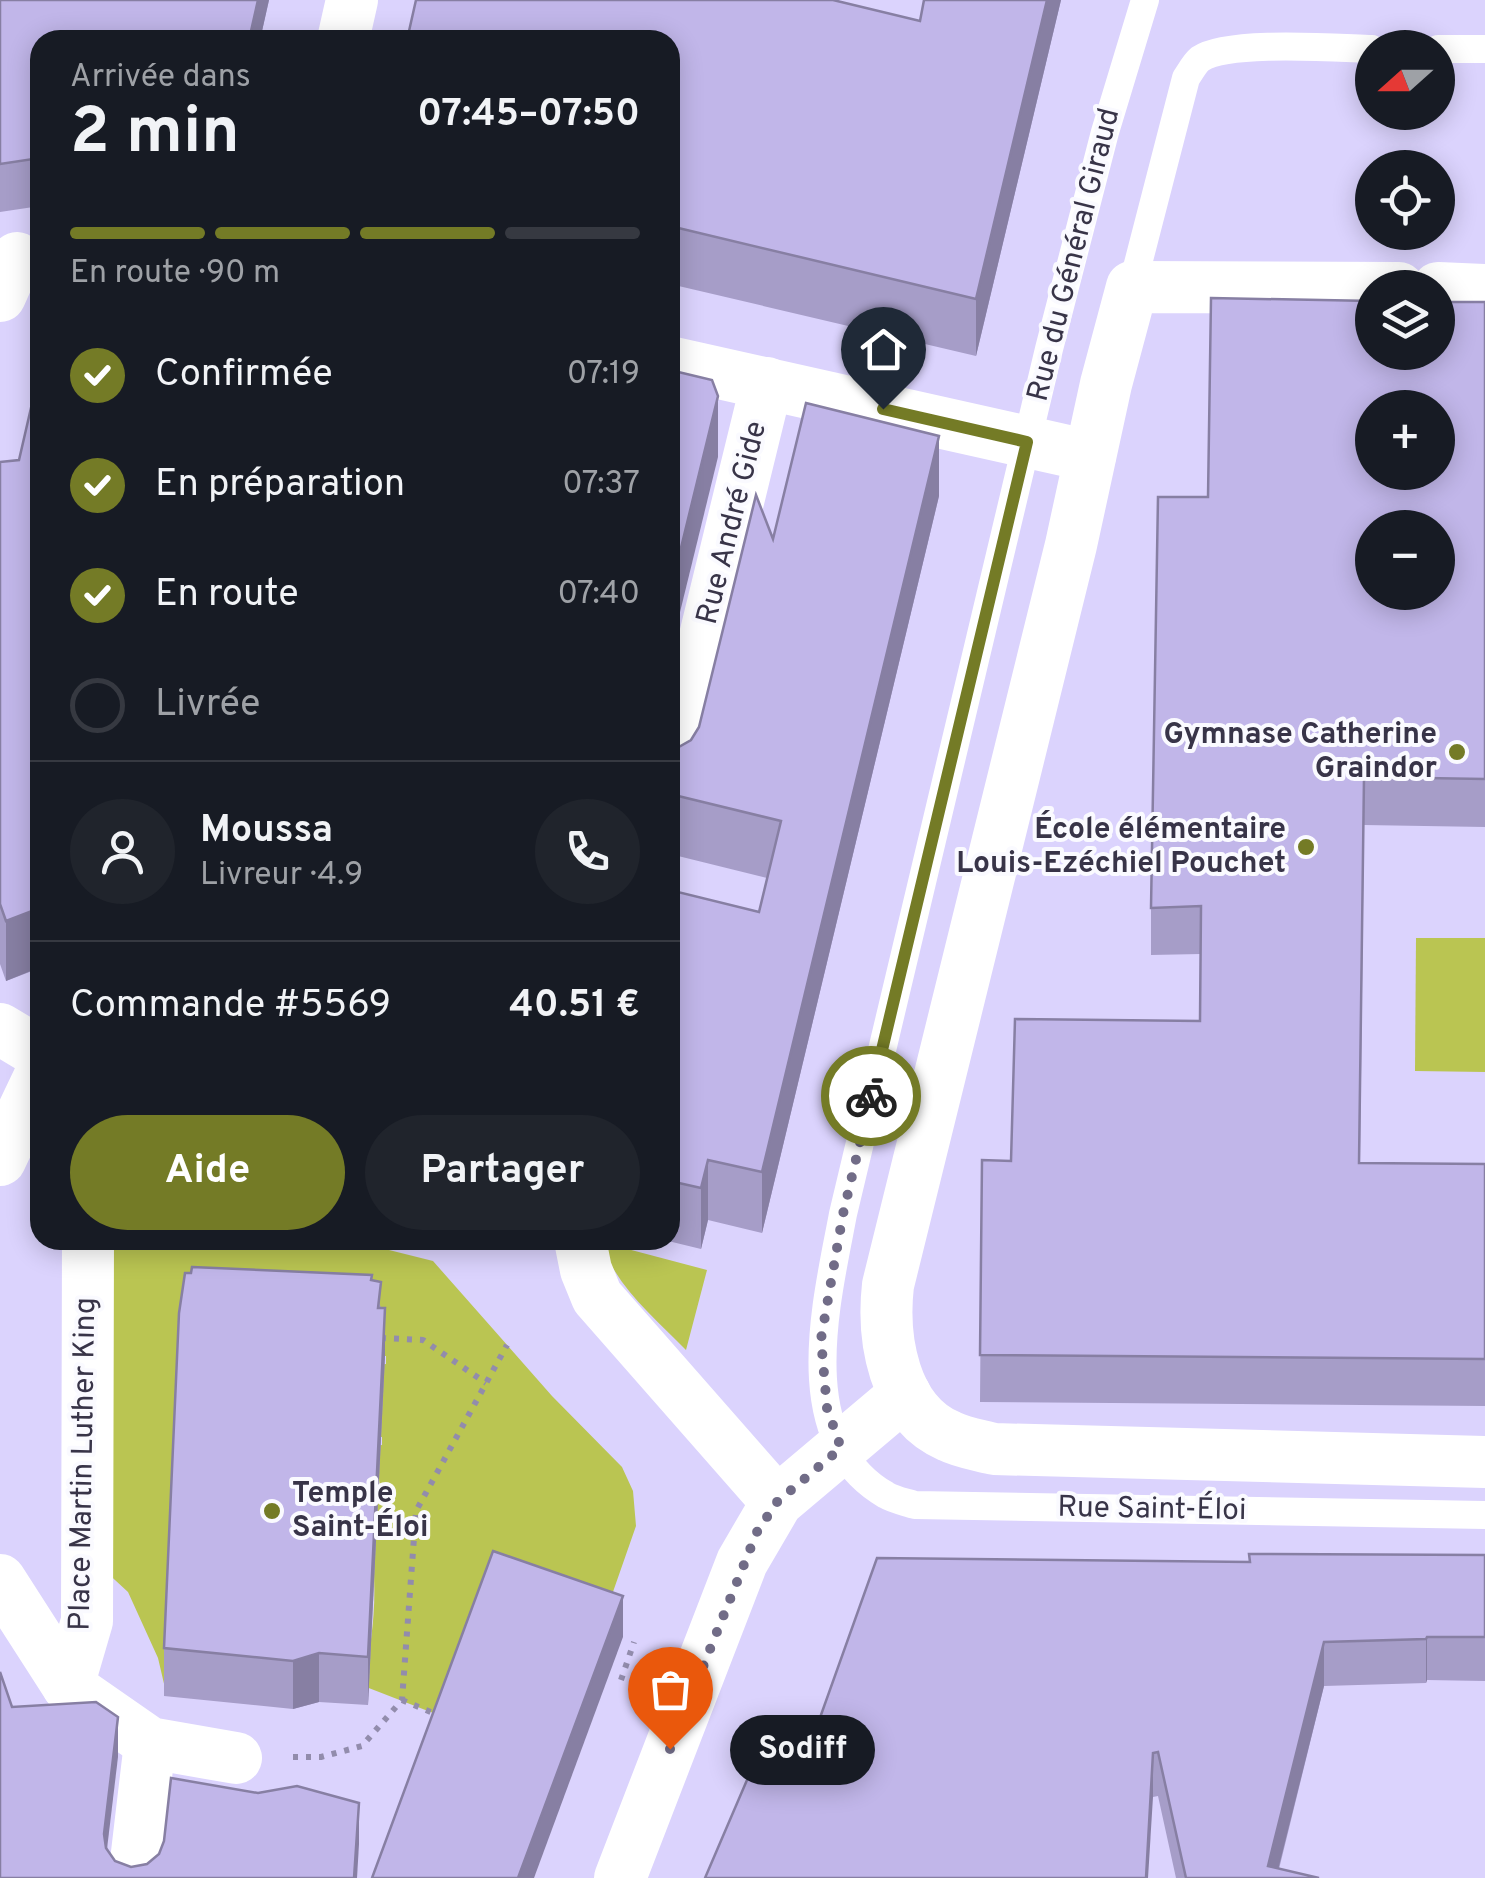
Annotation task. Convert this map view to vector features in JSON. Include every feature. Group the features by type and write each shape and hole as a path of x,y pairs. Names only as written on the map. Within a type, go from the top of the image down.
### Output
{"street":[{"path":"345,30 352,0"},
{"path":"1132,287 1355,288"},
{"name":"Rue du Général Giraud","path":"905,1394 890,1352 885,1323 888,1285 1132,287"},
{"path":"1455,289 1485,290"},
{"path":"680,364 1090,456"},
{"name":"Rue André Gide","path":"680,738 767,383"},
{"path":"0,1029 30,1047"},
{"path":"0,1160 30,1097"},
{"name":"Place Martin Luther King","path":"68,1686 87,1621 88,1250"},
{"path":"582,1250 597,1297 777,1502"},
{"path":"620,1878 742,1562 777,1502 905,1394"},
{"name":"Rue Saint-Éloi","path":"905,1394 923,1418 946,1435 994,1448 1485,1462"},
{"name":"Place Martin Luther King","path":"0,1580 68,1686 150,1743 236,1758"},
{"path":"134,1878 150,1743"}],"lane":[{"name":"Rue du Général Giraud","path":"841,1448 827,1408 822,1373 825,1309 843,1214 1027,442 1105,132 1144,0"},
{"name":"Rue du Général Giraud","path":"1132,287 1186,78 1200,59 1222,51 1355,48"},
{"path":"1455,49 1485,49"},
{"name":"Rue Saint-Éloi","path":"841,1448 858,1472 886,1495 915,1505 1485,1515"}],"path":[{"path":"378,1338 423,1340 486,1383"},
{"path":"236,1758 321,1756 362,1746 402,1700 416,1511 507,1345"},
{"path":"621,1680 634,1642"},
{"path":"402,1700 446,1718"}],"green space":[{"path":"1416,938 1485,938 1485,1072 1415,1071"},
{"path":"104,1250 389,1250 433,1261 552,1396 622,1467 633,1491 636,1526 600,1629 446,1718 361,1685 374,1607 369,1528 377,1529 371,1488 380,1487 379,1479 370,1479 373,1446 382,1445 382,1437 372,1436 383,1396 374,1397 376,1365 386,1364 386,1356 376,1356 165,1688 158,1658 128,1592 102,1568"},
{"path":"604,1250 631,1250 707,1270 686,1350 626,1287"}],"building":[{"path":"0,0 258,0 251,30 30,30 30,160 0,164"},
{"path":"416,0 833,0 920,21 924,0 1047,0 976,299 680,228 680,30 409,30"},
{"path":"1211,298 1355,301 1355,370 1455,370 1455,302 1485,302 1485,779 1364,777 1359,1163 1485,1164 1485,1359 980,1355 982,1160 1011,1161 1015,1019 1200,1021 1201,906 1151,908 1158,497 1208,497"},
{"path":"680,372 712,380 718,396 680,552"},
{"path":"806,403 939,436 762,1172 708,1160 701,1188 680,1183 680,892 759,912 781,821 680,796 680,746 691,740 699,727 756,495 773,539"},
{"path":"30,412 30,912 6,921 0,904 0,462 19,460"},
{"name":"Temple Saint-Éloi","path":"192,1267 372,1275 371,1280 381,1282 378,1308 385,1308 368,1657 319,1653 293,1661 164,1648 179,1313 185,1273 191,1273"},
{"path":"493,1551 623,1596 518,1878 372,1878"},
{"path":"1249,1554 1485,1555 1485,1637 1324,1642 1268,1866 1319,1878 1186,1878 1158,1752 1153,1753 1146,1878 705,1878 774,1717 816,1729 877,1558 1250,1562"},
{"path":"0,1672 12,1707 96,1702 118,1717 104,1834 106,1848 115,1861 131,1867 147,1864 159,1854 171,1778 258,1793 297,1786 359,1803 354,1878 0,1878"}],"way so far":[{"path":"670,1749 757,1532 777,1502 841,1448 827,1408 821,1339 843,1214 871,1096"}],"place":[{"name":"Gymnase Catherine Graindor","path":"1457,752"},
{"name":"École élémentaire Louis-Ezéchiel Pouchet","path":"1306,847"},
{"name":"Temple Saint-Éloi","path":"272,1511"},
{"name":"Sodiff","path":"670,1749"}],"route":[{"path":"871,1096 1027,442 883,409"}]}
